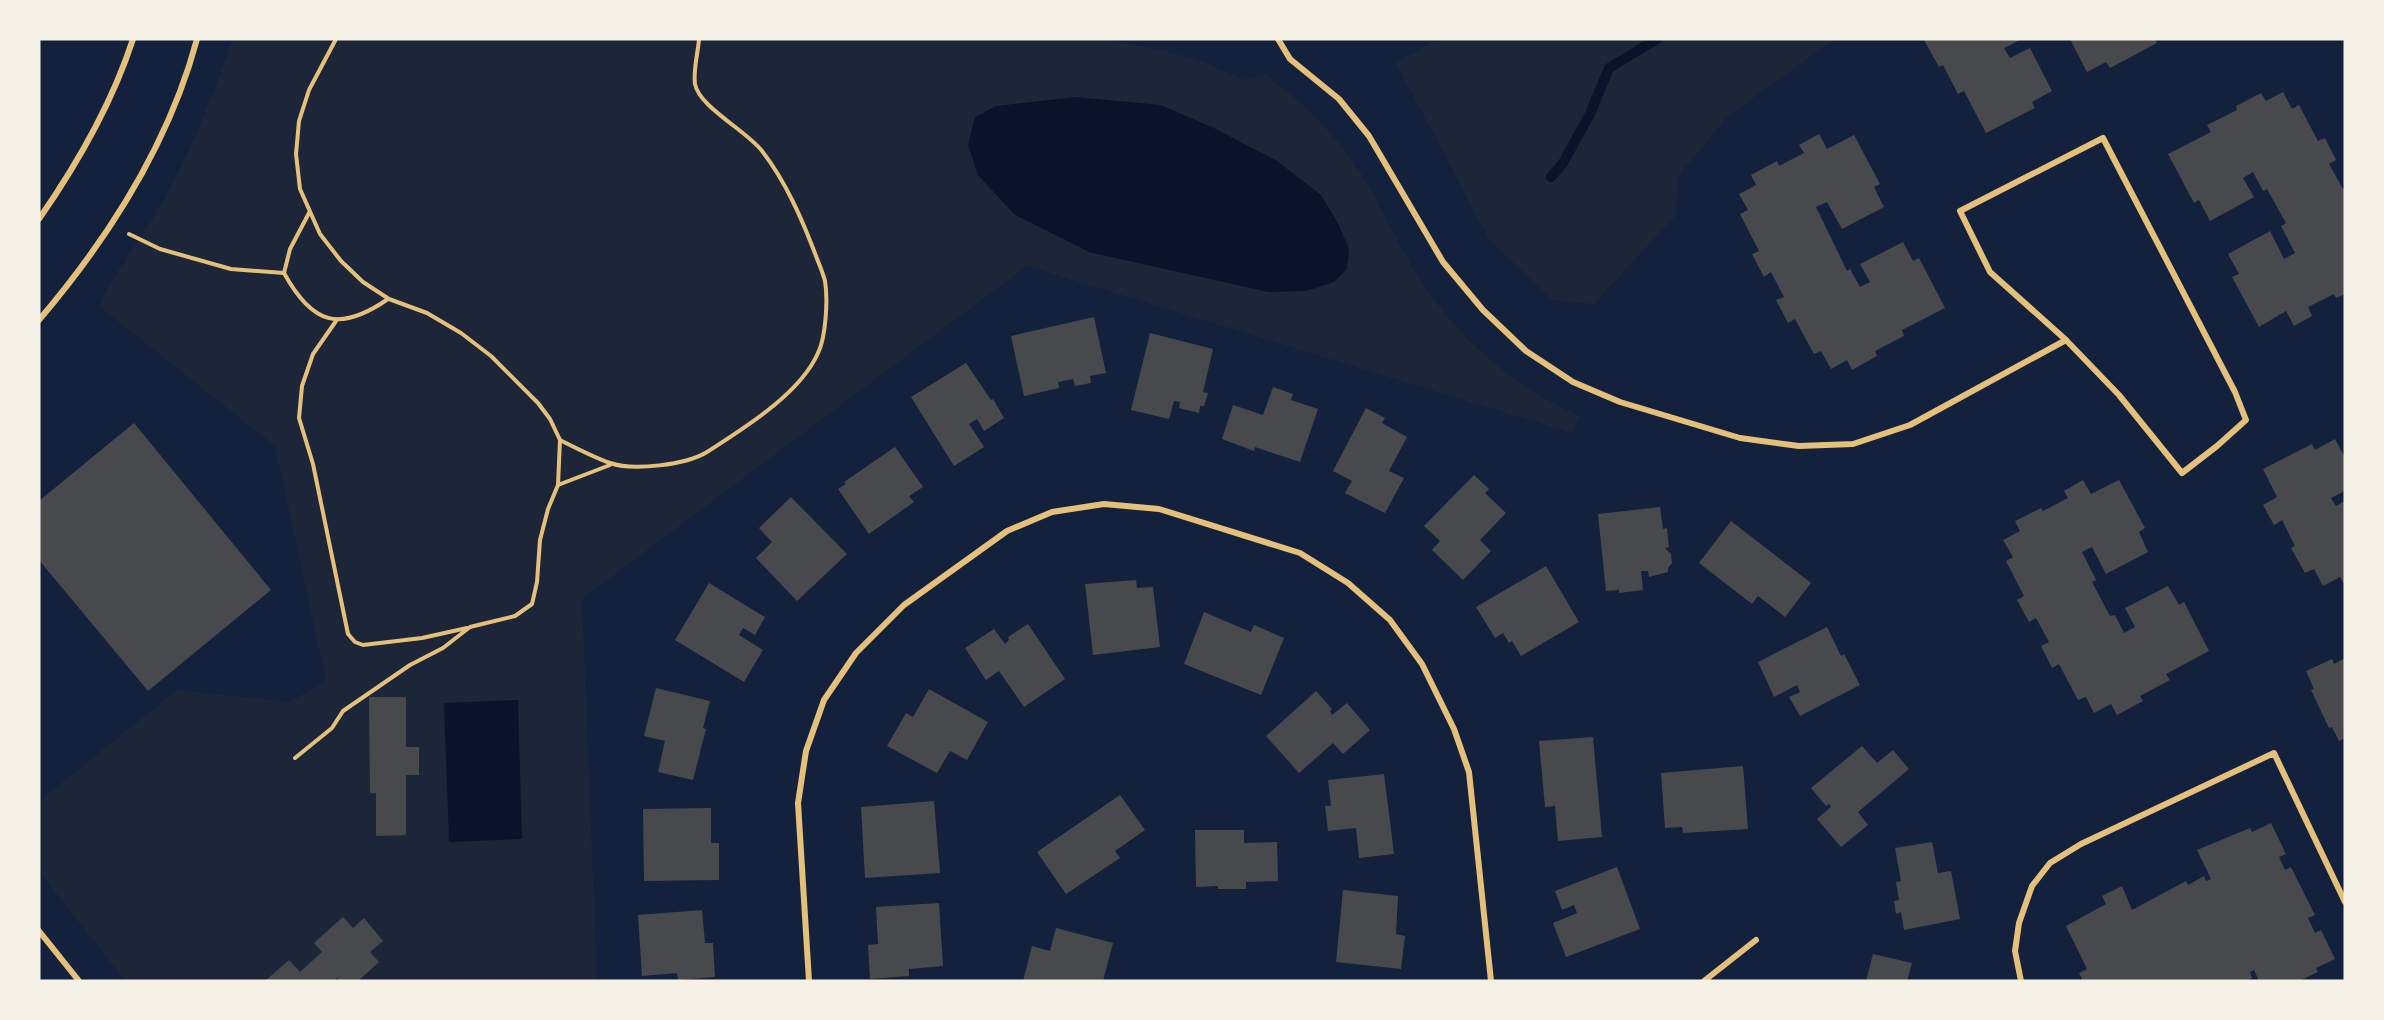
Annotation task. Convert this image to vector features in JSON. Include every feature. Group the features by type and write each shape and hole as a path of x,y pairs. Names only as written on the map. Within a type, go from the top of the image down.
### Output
{"street":[{"path":"39,219 68,177 106,109 133,39"},
{"path":"39,320 75,278 161,139 196,39"},
{"path":"1278,39 1290,59 1338,99 1369,136 1443,262 1483,310 1526,351 1573,382 1620,402 1740,438 1799,446 1853,444 1910,425 2066,340"},
{"path":"2103,138 2235,392 2246,420 2182,473 2120,395 2066,340 1990,272 1960,212 2103,138"},
{"path":"809,981 798,803 806,751 824,700 856,652 904,605 1007,531 1052,513 1104,504 1159,509 1300,553 1348,583 1390,620 1422,664 1454,729 1469,772 1491,981"},
{"path":"2021,981 2016,951 2019,923 2032,886 2050,863 2081,844 2274,753 2345,902"},
{"path":"39,931 79,981"},
{"path":"1704,981 1756,939"}],"path":[{"path":"336,39 309,90 299,121 296,154 300,189 320,234 341,261 363,282 389,299 427,313 461,333 491,356 538,403 550,419 560,440 558,485 548,509 540,540 537,582 531,604 515,616 422,638 363,645 355,642 348,634 314,464 299,418 302,386 313,354 336,321"},
{"path":"560,440 611,464 673,465 700,456 738,432 784,396 805,374 819,352 826,315 825,282 813,247 779,175 760,149 705,103 695,86 699,39"},
{"path":"310,213 290,249 284,273 306,307 320,316 336,321 374,309 389,299"},
{"path":"110,224 160,249 231,269 284,273"},
{"path":"558,485 611,464"},
{"path":"295,758 332,728 343,711 410,665 443,648 470,627"}],"shaded area":[{"path":"233,39 1100,39 1166,51 1206,63 1244,80 1264,74 1305,107 1352,160 1370,188 1414,269 1437,304 1454,324 1472,343 1511,376 1555,404 1579,416 1572,433 1027,266 582,599 597,981 125,981 39,871 39,801 177,690 290,702 326,680 275,446 99,306 114,277 158,210 176,177 202,119"},
{"path":"1437,39 1835,39 1728,116 1678,176 1676,215 1594,304 1552,300 1489,239 1396,63"},
{"path":"1076,97 1161,105 1216,129 1277,161 1321,195 1338,223 1349,249 1347,269 1334,282 1306,291 1269,292 1089,252 1015,215 978,175 968,145 975,117 996,106"},
{"path":"518,700 522,839 449,842 444,703"}],"building":[{"path":"2022,39 2004,48 2010,58 2030,48 2052,91 2032,102 2035,108 1986,133 1964,91 1958,94 1943,65 1939,67 1924,40"},
{"path":"2070,39 2155,39 2157,43 2110,68 2106,62 2087,72"},
{"path":"2283,92 2292,109 2299,105 2318,141 2325,138 2336,160 2329,164 2343,189 2345,187 2345,294 2336,298 2334,294 2308,307 2312,316 2294,326 2286,311 2259,327 2232,277 2239,274 2228,254 2270,231 2284,259 2295,253 2281,226 2286,223 2267,189 2263,191 2253,172 2243,178 2254,197 2210,221 2199,200 2194,203 2168,154 2211,132 2207,125 2237,110 2236,106 2261,93 2266,101"},
{"path":"1819,134 1827,149 1854,135 1880,184 1874,187 1884,207 1842,229 1827,202 1816,207 1847,271 1850,269 1860,287 1870,282 1860,264 1903,242 1913,261 1919,258 1945,308 1902,330 1904,336 1875,351 1877,356 1852,370 1847,360 1831,369 1821,351 1814,354 1795,319 1788,323 1776,300 1784,297 1771,272 1764,277 1752,254 1759,251 1740,214 1748,210 1739,194 1756,185 1751,175 1777,161 1779,166 1804,153 1799,145"},
{"path":"1094,317 1106,373 1090,376 1091,383 1075,386 1073,379 1058,382 1059,388 1024,396 1011,336"},
{"path":"1150,333 1213,349 1203,392 1208,393 1204,406 1200,406 1199,413 1179,408 1180,402 1174,401 1169,419 1131,410"},
{"path":"966,363 1004,418 984,431 977,419 969,424 984,447 954,466 911,397"},
{"path":"1273,387 1293,394 1291,400 1318,409 1300,462 1255,447 1254,451 1222,439 1233,405 1263,415"},
{"path":"1366,408 1385,418 1382,423 1407,437 1389,471 1404,478 1385,513 1345,493 1352,481 1333,471"},
{"path":"134,423 271,590 148,691 39,560 39,501"},
{"path":"2335,439 2345,458 2345,491 2331,498 2336,506 2345,501 2345,586 2340,577 2323,586 2314,569 2305,573 2291,548 2295,546 2282,520 2274,525 2263,505 2277,497 2263,469 2312,444 2315,450"},
{"path":"895,447 923,487 909,496 914,502 869,534 838,489 846,484 844,482"},
{"path":"1474,475 1489,489 1485,493 1506,513 1480,540 1491,551 1463,580 1432,550 1440,541 1424,526"},
{"path":"2083,480 2091,494 2119,480 2145,528 2139,532 2148,552 2106,574 2092,547 2082,552 2096,580 2092,582 2110,616 2115,615 2124,633 2135,627 2125,608 2168,586 2179,605 2184,602 2209,651 2166,674 2170,680 2140,696 2143,701 2117,715 2111,704 2094,713 2086,697 2078,700 2059,664 2052,668 2041,646 2049,642 2036,618 2029,622 2017,600 2024,596 2006,561 2013,557 2003,540 2020,531 2015,521 2041,508 2043,511 2068,498 2064,491"},
{"path":"791,497 847,554 797,601 756,558 772,542 759,528"},
{"path":"1660,507 1663,529 1667,528 1669,547 1665,548 1671,554 1672,563 1668,572 1649,577 1648,571 1641,571 1643,590 1619,593 1619,590 1606,591 1598,514"},
{"path":"1731,521 1811,583 1785,617 1758,596 1752,604 1699,563"},
{"path":"1546,566 1579,622 1521,656 1512,641 1509,643 1503,633 1495,638 1476,607"},
{"path":"1136,580 1137,588 1153,587 1160,647 1093,655 1085,584"},
{"path":"709,583 765,617 755,635 743,628 739,635 763,650 744,682 675,640"},
{"path":"1204,612 1251,632 1254,625 1284,638 1261,695 1184,664"},
{"path":"1028,624 1065,679 1024,707 999,671 986,680 965,648 994,629 1005,644 1009,640 1008,637"},
{"path":"1827,627 1841,656 1844,654 1860,685 1800,716 1789,697 1800,692 1797,685 1774,697 1758,662"},
{"path":"2345,658 2345,738 2339,741 2332,727 2329,728 2311,690 2314,689 2306,671 2332,659 2334,664"},
{"path":"656,688 710,701 703,728 706,729 693,780 658,772 665,741 644,736"},
{"path":"929,689 988,722 967,760 950,751 937,773 887,746 906,713 913,717"},
{"path":"1316,691 1332,709 1330,711 1332,715 1347,703 1370,730 1343,754 1333,743 1299,773 1266,736"},
{"path":"369,697 406,697 406,747 419,747 419,775 406,775 406,835 376,836 376,793 370,793"},
{"path":"1593,737 1602,837 1558,841 1555,806 1545,807 1539,741"},
{"path":"1862,746 1877,763 1893,750 1909,769 1858,812 1868,825 1841,847 1817,819 1831,807 1829,804 1826,806 1811,788"},
{"path":"1743,766 1748,829 1683,833 1682,827 1665,828 1661,773"},
{"path":"1384,774 1394,854 1359,858 1356,828 1328,831 1325,806 1331,806 1328,780"},
{"path":"1120,795 1145,830 1115,851 1120,858 1066,894 1037,852"},
{"path":"934,801 940,873 865,878 861,807"},
{"path":"711,808 711,843 719,843 719,880 644,881 643,809"},
{"path":"2271,823 2286,854 2279,857 2285,870 2291,867 2315,915 2308,918 2315,933 2321,930 2335,959 2316,968 2318,972 2299,981 2259,981 2254,970 2250,972 2252,978 2246,981 2083,981 2079,973 2087,969 2066,926 2106,904 2102,896 2122,886 2132,910 2186,881 2188,885 2204,876 2206,881 2211,879 2197,850 2250,828 2252,832"},
{"path":"1195,830 1244,830 1244,843 1277,842 1278,881 1246,882 1246,889 1218,889 1218,886 1196,887"},
{"path":"1932,842 1938,873 1951,871 1960,919 1904,930 1901,912 1896,914 1894,901 1899,900 1896,882 1901,881 1895,848"},
{"path":"1617,867 1640,929 1566,957 1553,923 1577,913 1574,905 1562,910 1555,891"},
{"path":"1343,890 1398,896 1396,934 1405,936 1401,969 1336,962"},
{"path":"939,903 943,966 909,969 909,976 870,979 868,945 878,944 876,907"},
{"path":"702,910 705,943 713,943 715,977 678,980 677,973 642,976 638,915"},
{"path":"343,917 353,928 364,918 383,941 370,952 379,962 358,981 340,981 337,978 334,981 265,981 289,960 300,972 322,952 314,943"},
{"path":"1056,928 1113,943 1103,981 1023,981 1032,946 1050,951"},
{"path":"1873,954 1912,963 1907,981 1866,981"}],"waterway":[{"path":"1551,177 1563,163 1590,114 1609,68 1657,39"}]}
